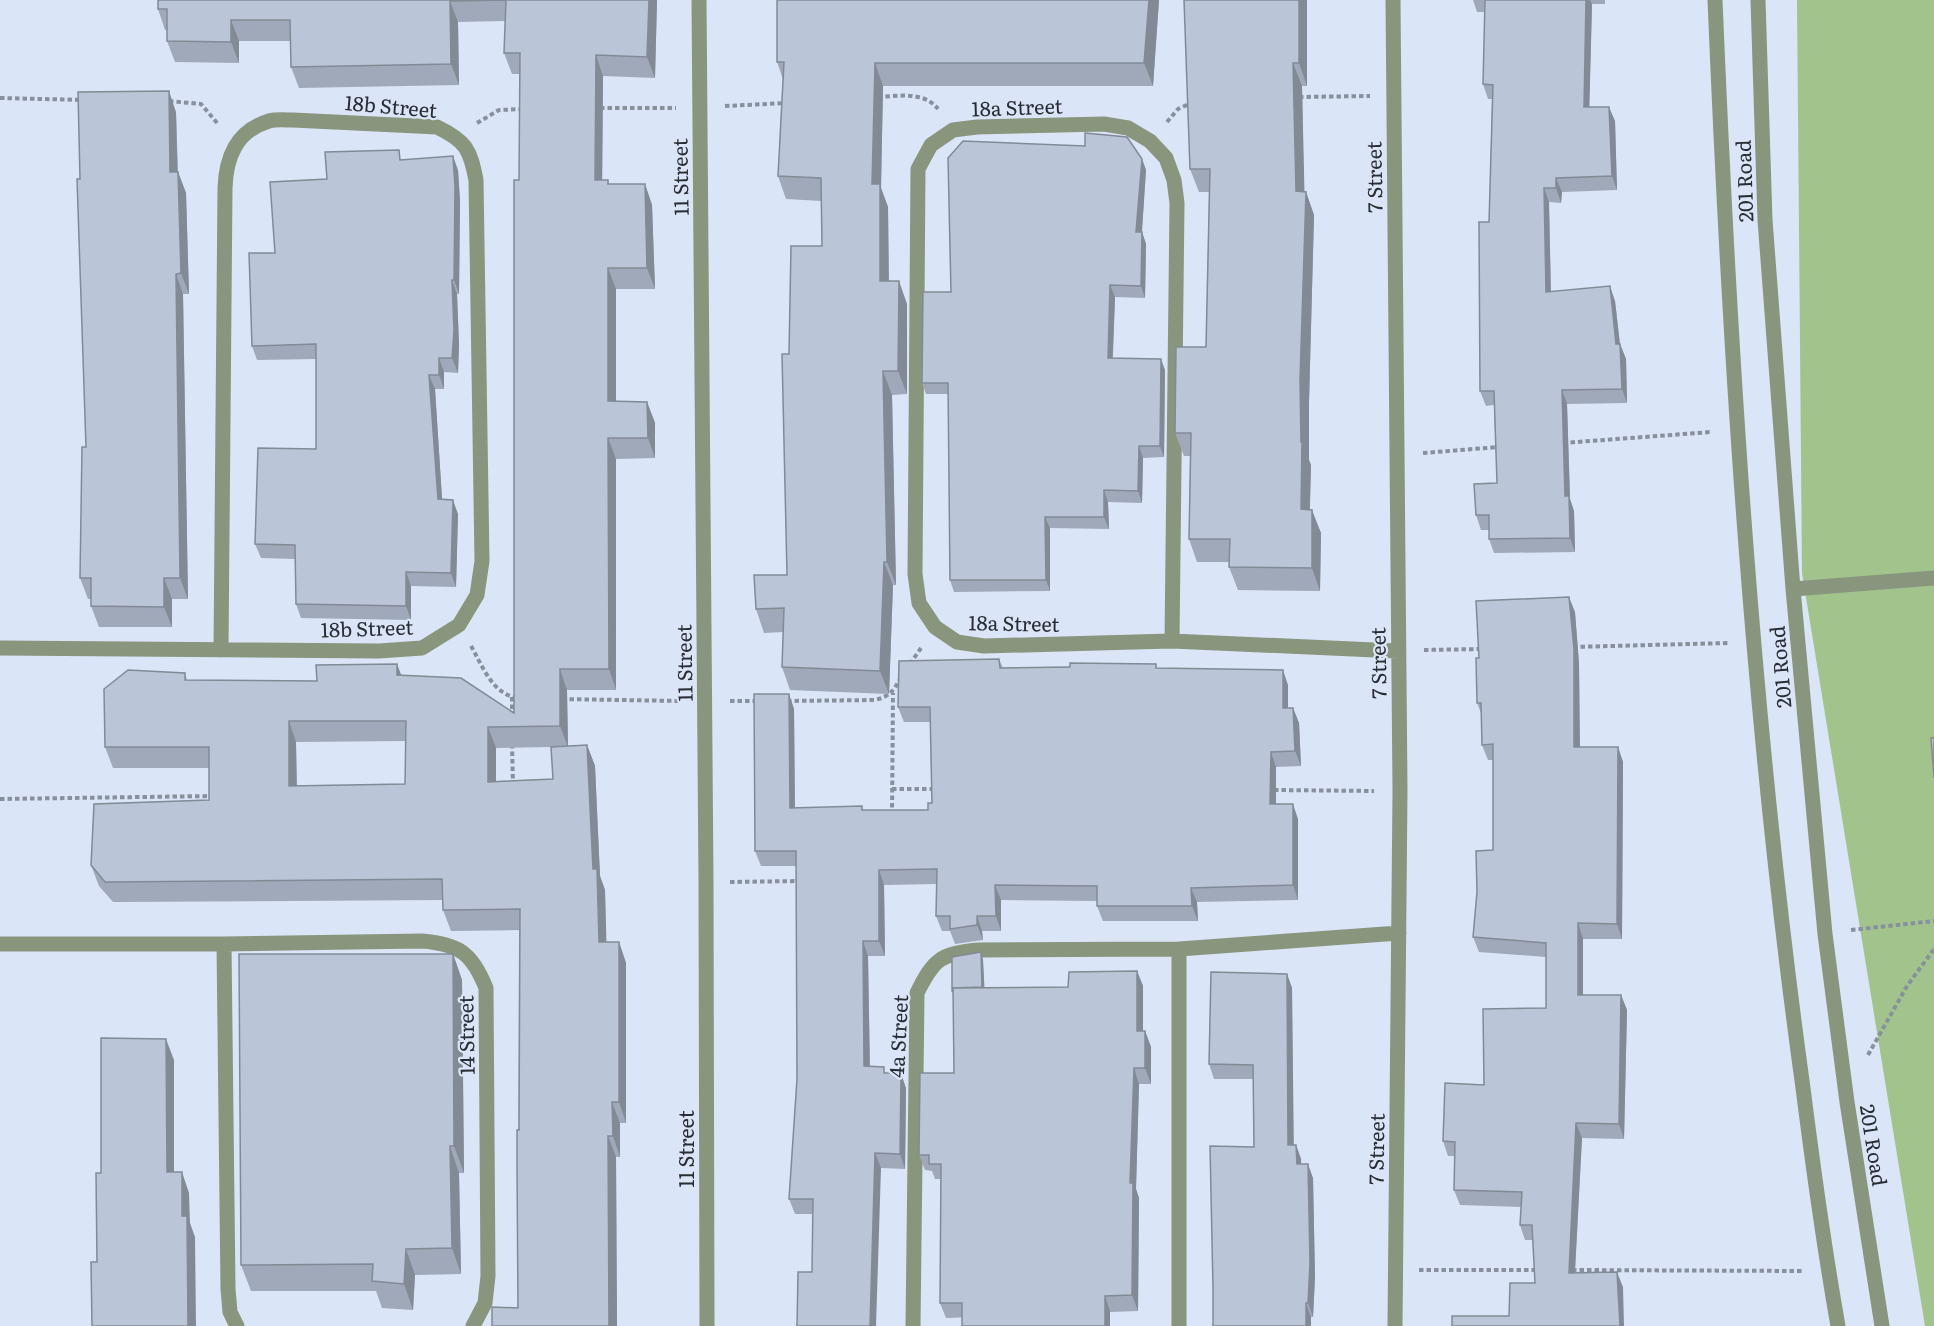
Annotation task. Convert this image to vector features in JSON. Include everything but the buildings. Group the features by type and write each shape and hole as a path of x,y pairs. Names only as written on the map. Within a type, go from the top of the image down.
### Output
{"street":[{"name":"11 Street","path":"699,0 706,882 706,1326"},
{"name":"7 Street","path":"1393,0 1400,791 1395,1326"},
{"name":"201 Road","path":"1715,0 1724,226 1753,642 1782,938 1828,1271 1838,1326"},
{"name":"201 Road","path":"1758,0 1766,220 1792,589 1825,934 1847,1102 1882,1326"},
{"name":"18b Street","path":"0,648 379,651 422,648 459,625 477,595 482,561 476,180 471,156 456,136 437,127 416,124 270,121 249,131 233,147"},
{"name":"18a Street","path":"1172,641 1177,203 1174,180 1166,158 1150,141 1128,128 1104,124 977,127 953,130 931,145 918,169 915,574 919,603 934,627 957,642 984,646 1172,641 1397,651"},
{"path":"221,650 225,188 226,167 233,147"},
{"path":"1792,589 1934,578"},
{"name":"4a Street","path":"913,1326 917,993 929,968 951,953 978,950 1179,949 1399,933"},
{"name":"14 Street","path":"0,944 422,941 442,943 462,951 478,967 486,988 488,1276 485,1303 473,1326"},
{"path":"224,944 228,1289 230,1312 237,1326"},
{"path":"1179,949 1179,1326"}],"path":[{"path":"1288,97 1393,95"},
{"path":"872,98 917,96 932,102 953,130"},
{"path":"0,98 95,100"},
{"path":"1150,141 1178,110 1200,99"},
{"path":"166,101 201,104 213,117 233,147"},
{"path":"594,108 699,108 791,102"},
{"path":"456,136 499,110 525,109"},
{"path":"1562,443 1738,431"},
{"path":"1398,455 1504,447"},
{"path":"1563,647 1753,642"},
{"path":"1397,651 1492,649"},
{"path":"892,693 892,824"},
{"path":"512,698 512,721"},
{"path":"512,732 513,791"},
{"path":"892,789 939,789"},
{"path":"1270,790 1400,791"},
{"path":"0,799 215,796"},
{"path":"706,882 810,881"},
{"path":"1869,928 1934,921"},
{"path":"1864,1063 1907,986 1934,949"},
{"path":"1395,1270 1547,1270"},
{"path":"1570,1270 1828,1271"}],"green space":[{"path":"1797,0 1934,0 1934,1326 1925,1326 1802,573"}]}
